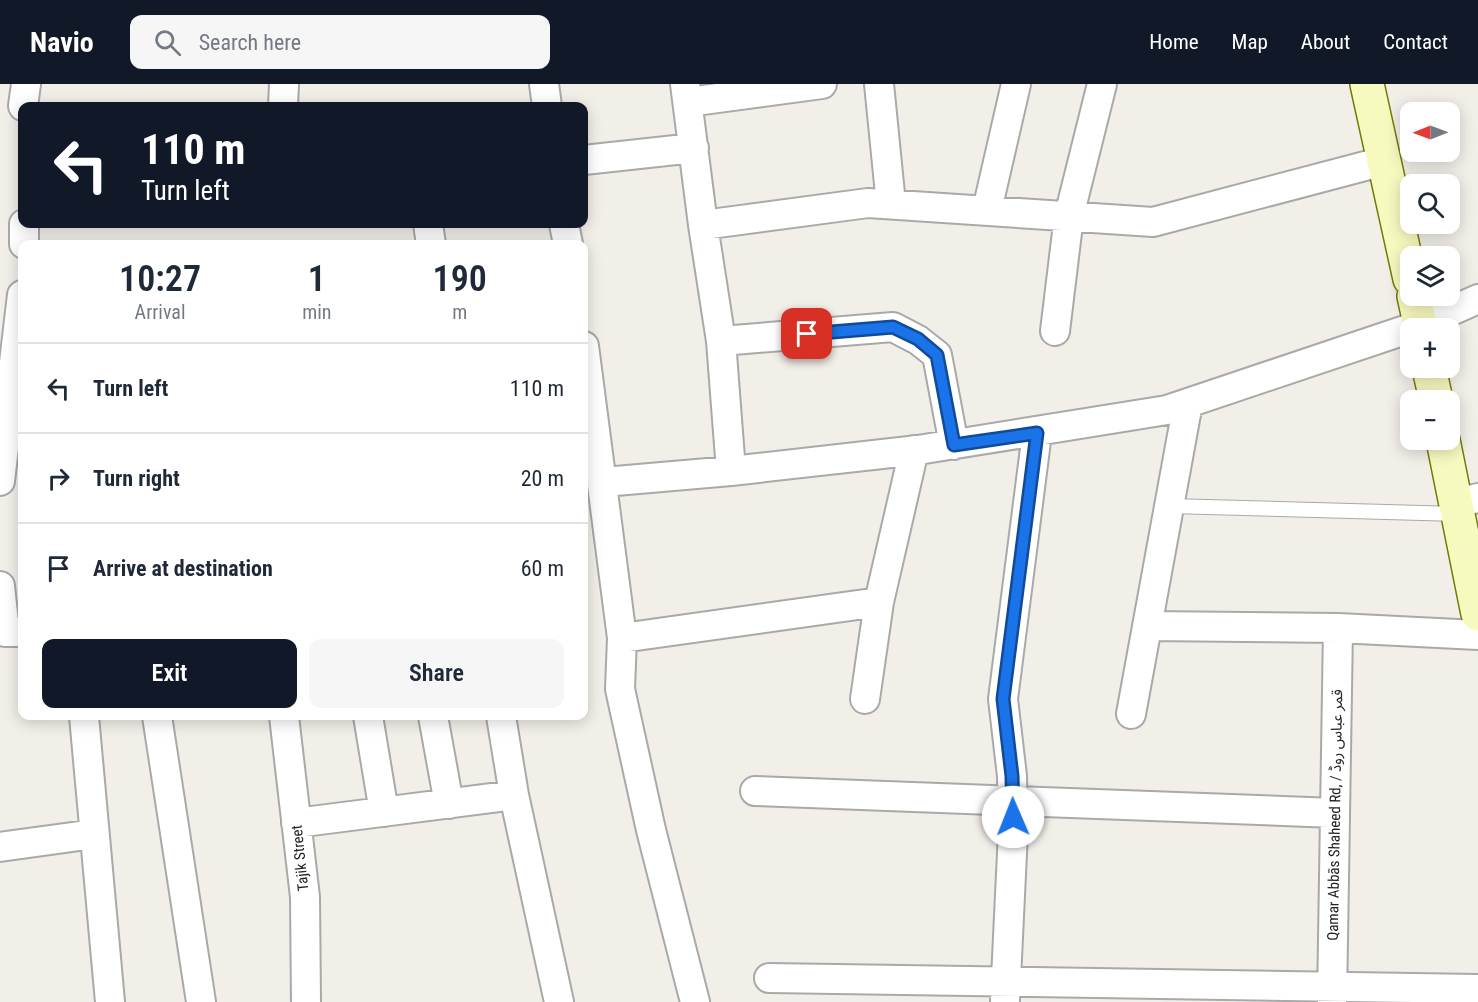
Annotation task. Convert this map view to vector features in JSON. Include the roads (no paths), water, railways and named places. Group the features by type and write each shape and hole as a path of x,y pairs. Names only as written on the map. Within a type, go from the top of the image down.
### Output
{"main road":[{"path":"1367,84 1403,246"},
{"path":"1446,450 1464,505 1478,614"}],"street":[{"path":"24,102 26,84"},
{"path":"284,84 284,102"},
{"path":"543,84 546,102"},
{"path":"731,471 721,341 686,93 822,84"},
{"path":"879,84 891,204"},
{"path":"987,210 1016,84"},
{"path":"1055,331 1070,216 1102,84"},
{"path":"588,160 694,148"},
{"path":"703,225 868,202 1153,222 1384,161"},
{"path":"604,482 731,471 954,445 1167,410 1418,316 1478,299"},
{"path":"0,481 3,438 17,393 14,310"},
{"path":"721,341 893,327 918,339 937,355 954,445"},
{"path":"588,373 604,482 595,515 622,638 620,689 651,830 695,1002"},
{"path":"1131,714 1188,403"},
{"path":"1005,992 1012,802 1003,699 1037,433"},
{"path":"865,699 879,602 914,450"},
{"path":"18,581 0,584 4,632 18,632"},
{"path":"622,638 879,602"},
{"path":"1147,626 1338,628 1478,634"},
{"name":"Qamar Abbās Shaheed Rd, / قمر عباس روڈ","path":"1333,994 1338,628"},
{"path":"84,720 110,1002"},
{"path":"158,720 201,1002"},
{"name":"Tajik Street","path":"284,720 304,897 306,1002"},
{"path":"369,720 384,812"},
{"path":"434,720 449,804"},
{"path":"502,720 514,795 559,1002"},
{"path":"755,791 1335,813"},
{"path":"297,823 514,795"},
{"path":"0,847 94,834"},
{"path":"769,978 1005,992 1333,994 1478,989"}],"lane":[{"path":"1169,506 1464,505"}]}
